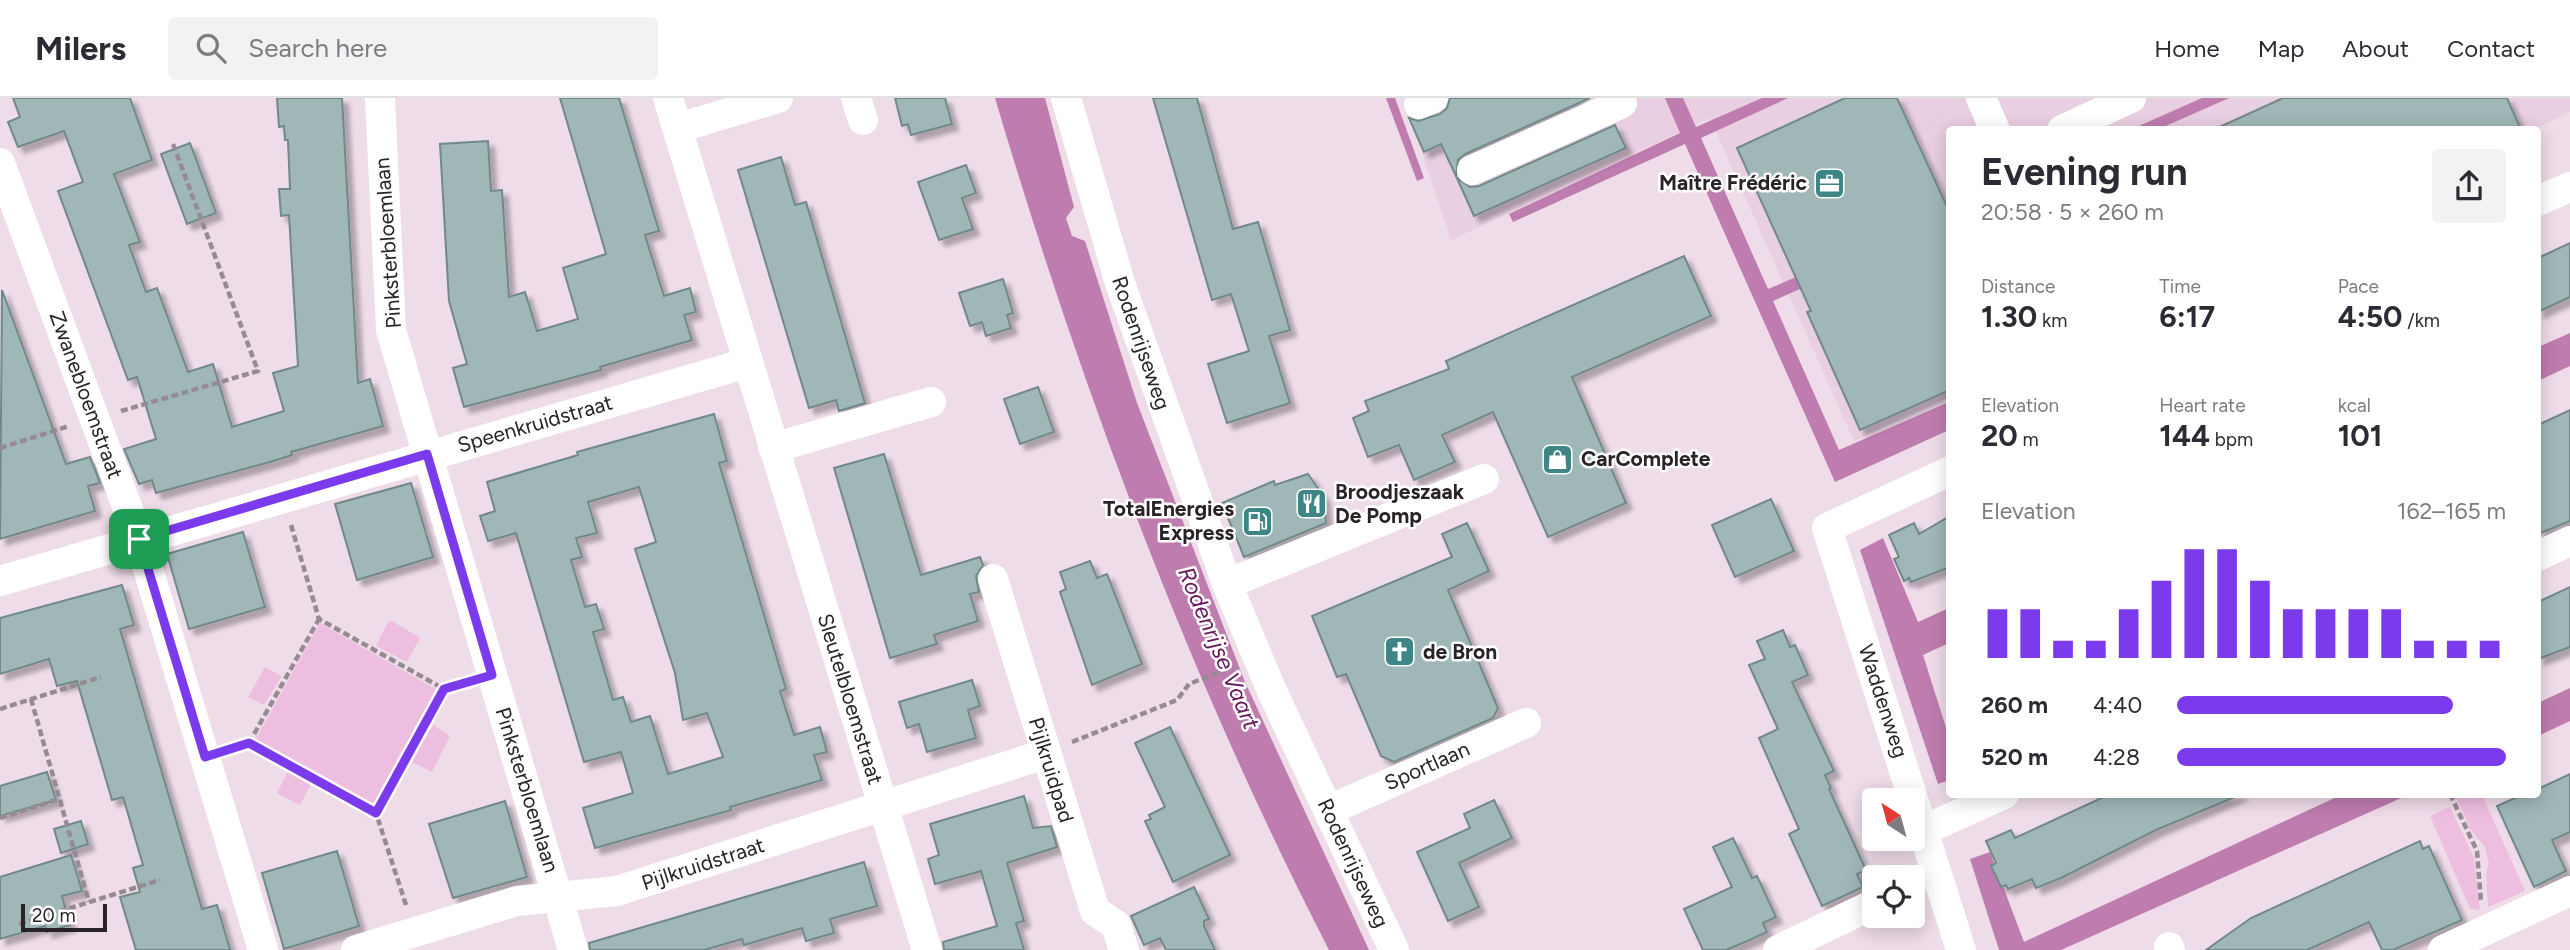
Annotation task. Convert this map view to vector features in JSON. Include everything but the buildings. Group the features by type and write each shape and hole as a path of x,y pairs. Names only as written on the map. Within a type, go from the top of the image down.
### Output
{"street":[{"name":"Pinksterbloemlaan","path":"380,98 391,330 573,950"},
{"name":"Sleutelbloemstraat","path":"668,98 927,950"},
{"path":"678,128 778,98"},
{"name":"Rodenrijseweg","path":"1066,98 1120,283 1227,584 1272,689 1394,950"},
{"path":"1981,98 1993,126"},
{"path":"2071,126 2131,98"},
{"path":"1472,170 1622,103"},
{"name":"Zwanebloemstraat","path":"0,163 139,539 263,950"},
{"path":"2541,200 2570,187"},
{"name":"Speenkruidstraat","path":"0,581 427,454 747,363"},
{"path":"773,448 932,402"},
{"name":"Waddenweg","path":"1911,788 1827,528 1946,473"},
{"path":"1227,584 1484,479"},
{"path":"2541,555 2570,541"},
{"name":"Pijlkruidpad","path":"993,579 1095,911 1116,925 1124,950"},
{"name":"Sportlaan","path":"1329,810 1526,723"},
{"name":"Pijlkruidstraat","path":"356,950 517,901 617,891 1045,754"},
{"path":"1925,830 1995,798"},
{"name":"Waddenweg","path":"1925,880 1961,950"},
{"path":"2443,950 2570,891"},
{"path":"1778,950 1862,910"}],"path":[{"path":"0,448 258,372 173,144"},
{"path":"283,497 319,619 444,689"},
{"path":"205,757 249,743 319,619"},
{"path":"1045,754 1177,700 1189,684 1242,664"},
{"path":"376,813 444,689 492,675"},
{"path":"0,709 101,677"},
{"path":"31,699 89,902"},
{"path":"249,743 376,813 415,932"},
{"path":"2452,798 2477,851 2483,931"},
{"path":"0,818 60,799"},
{"path":"19,924 160,880"}],"shaded area":[{"path":"1404,98 2570,98 2570,112 2540,126 1946,126 1946,398 1854,441 1710,118 1451,240"},
{"path":"392,621 420,638 407,662 376,646 388,622"},
{"path":"320,623 439,691 374,808 253,744"},
{"path":"265,667 282,676 264,705 248,697"},
{"path":"433,725 450,736 432,772 412,762"},
{"path":"288,771 311,784 300,805 277,793"},
{"path":"2456,798 2483,798 2525,891 2488,907 2486,872 2489,864 2485,847 2470,829"},
{"path":"2450,807 2474,858 2480,910 2470,909 2430,816"}],"water":[{"name":"Rodenrijse Vaart","path":"995,98 1045,98 1074,207 1066,218 1072,236 1085,241 1137,403 1245,682 1369,950 1329,950 1230,743 1142,532 1102,425 1064,316"},
{"path":"1386,98 1395,98 1424,178 1417,181"},
{"path":"1665,98 1683,98 1696,127 1762,98 1788,98 1701,138 1768,289 1940,216 1944,225 1773,301 1839,450 1946,403 1946,431 1835,482 1685,144 1513,222 1509,214 1680,133"},
{"path":"2202,98 2229,98 2166,126 2139,126"},
{"path":"2570,333 2570,366 2541,380 2541,346"},
{"path":"1883,538 1918,622 1946,609 1946,644 1923,655 1946,728 1946,781 1938,784 1860,550"},
{"path":"2570,688 2570,721 2541,735 2541,702"},
{"path":"2335,798 2401,798 2061,950 1999,950 1970,859 1990,852 2024,942"}],"place":[{"name":"Maître Frédéric","path":"1830,183"},
{"name":"CarComplete","path":"1558,459"},
{"name":"Broodjeszaak De Pomp","path":"1312,504"},
{"name":"TotalEnergies Express","path":"1257,521"},
{"name":"de Bron","path":"1400,652"}],"route":[{"path":"427,454 492,675 444,689 376,813 249,743 205,757 139,539 427,454"}]}
